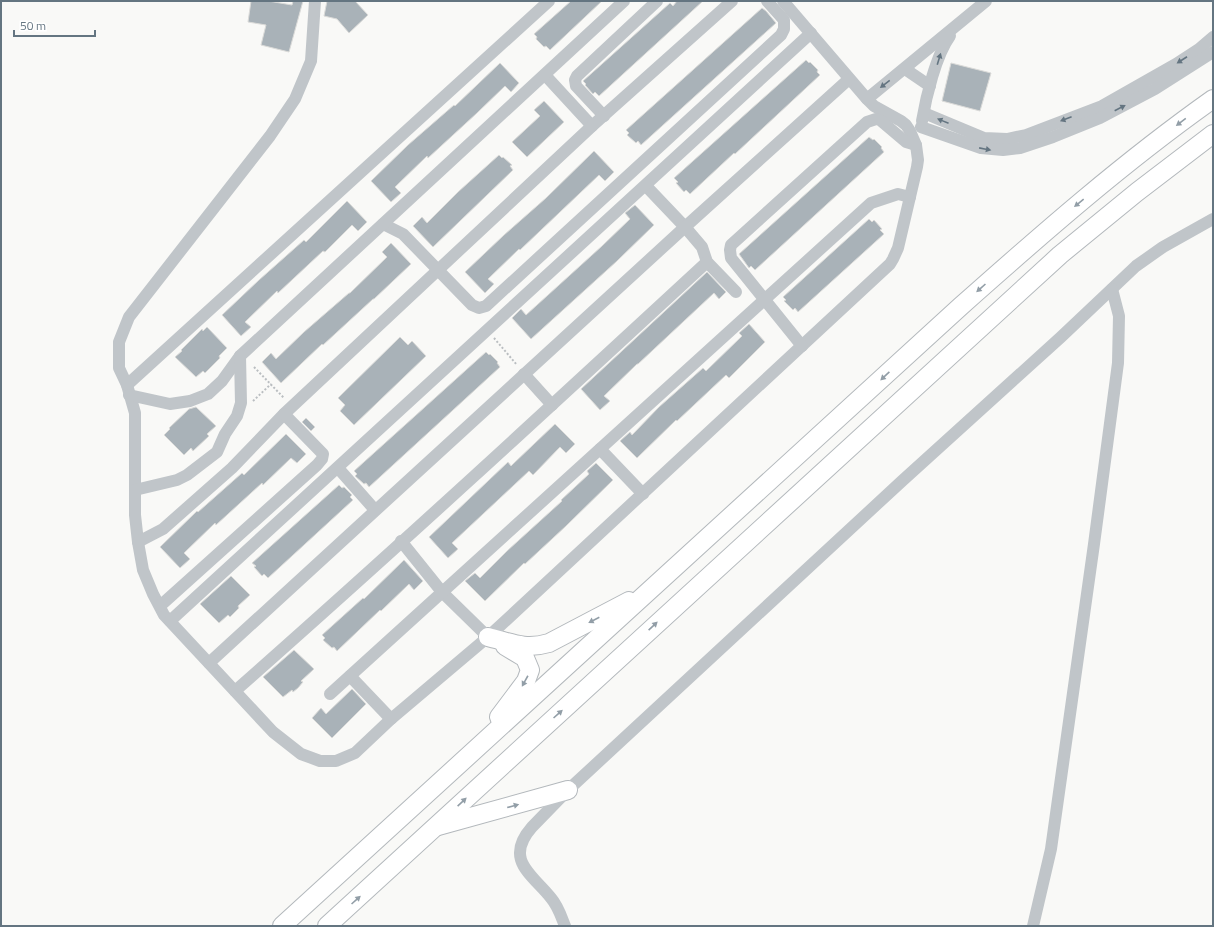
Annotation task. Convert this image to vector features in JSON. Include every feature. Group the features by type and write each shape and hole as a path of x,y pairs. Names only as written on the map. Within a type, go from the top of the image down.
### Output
{"highway":[{"path":"282,926 961,306 1062,217 1152,144 1213,99"},
{"path":"327,926 1060,255 1137,192 1213,134"},
{"path":"488,637 519,646 537,646 549,643 653,588"},
{"path":"472,752 526,681 530,670 525,658 488,637"},
{"path":"435,827 568,790"}],"street":[{"path":"315,1 311,61 294,99 270,136 129,317 119,342 119,368 135,413 135,515 143,570 164,615 273,732 301,754 320,761 336,761 355,753 391,719 488,637 890,264 898,248 917,167 917,148 930,86 943,46 959,24"},
{"path":"128,390 549,1"},
{"path":"128,390 170,404 190,401 208,394 222,381 240,356 624,1"},
{"path":"604,116 576,86 575,80 577,76 657,1"},
{"path":"138,542 163,529 232,468 288,410 592,126 732,1"},
{"path":"383,224 403,234 472,305 479,308 486,306 781,35 784,29 784,20 767,1"},
{"path":"783,1 867,99 874,106 901,120 906,125 917,148"},
{"path":"867,99 986,1"},
{"path":"170,621 488,331 811,33"},
{"path":"924,113 984,138 1007,139 1026,135 1102,106 1176,64 1199,49 1213,37"},
{"path":"922,126 981,148 1003,150 1020,148 1059,135 1100,118 1155,89 1213,52"},
{"path":"905,69 930,86"},
{"path":"545,75 592,126"},
{"path":"209,663 849,78"},
{"path":"802,346 731,258 730,250 734,242 867,122 876,119 880,120 906,142 917,148"},
{"path":"646,186 685,227 702,248 707,262 736,292"},
{"path":"330,694 871,203 898,194 910,198"},
{"path":"565,926 551,897 526,871 523,864 521,852 523,840 527,833 568,790 896,486 1112,290 1136,266 1163,247 1213,219"},
{"path":"235,691 552,405 707,262"},
{"path":"1033,926 1051,849 1118,363 1119,316 1112,290"},
{"path":"135,490 177,480 187,475 217,452 225,434 237,416 241,403 240,356"},
{"path":"524,374 552,405"},
{"path":"160,606 322,459 323,454 288,410"},
{"path":"600,449 643,494"},
{"path":"338,468 375,510"},
{"path":"401,542 442,592 488,637"},
{"path":"350,676 391,719"}],"path":[{"path":"488,331 524,374"},
{"path":"254,367 270,384 288,410"},
{"path":"237,416 270,384"}],"building":[{"path":"251,1 268,1 292,5 293,1 303,1 289,52 261,45 266,25 248,22"},
{"path":"327,1 355,1 368,15 349,33 337,19 324,16"},
{"path":"571,1 602,1 550,50 546,46 544,47 536,39 537,37 534,34"},
{"path":"677,1 703,1 599,96 595,92 593,94 583,81 670,3 673,6"},
{"path":"762,8 776,23 641,145 638,141 636,143 627,135 629,133 626,130"},
{"path":"806,60 818,70 817,72 820,75 690,194 686,190 684,192 676,183 678,182 674,178"},
{"path":"500,63 519,83 511,92 505,86 428,158 427,156 395,187 401,193 391,202 371,181 408,145 454,105 455,106"},
{"path":"951,63 991,73 980,111 942,101"},
{"path":"544,101 564,122 527,157 512,142 540,116 534,110"},
{"path":"869,137 873,140 874,139 882,147 881,148 884,152 755,270 751,266 749,268 739,254"},
{"path":"594,151 614,172 605,181 599,175 520,250 519,249 488,279 494,284 485,293 465,272 546,198"},
{"path":"499,155 512,165 510,166 513,170 433,247 413,226 422,217 427,223 458,192"},
{"path":"347,201 367,222 358,231 352,225 325,252 323,251 278,293 277,291 245,322 251,327 241,336 222,315 304,240 306,242"},
{"path":"635,205 654,225 617,261 531,339 512,318 521,309 526,315 602,246 630,219 625,213"},
{"path":"869,219 872,222 874,220 882,229 880,230 884,234 798,312 795,308 793,310 784,301 786,300 783,297"},
{"path":"391,243 411,264 281,383 262,362 271,353 276,359 304,332 350,293 387,257 382,252"},
{"path":"707,272 726,292 719,299 714,293 637,364 604,396 610,401 600,410 581,389"},
{"path":"749,324 765,342 729,378 726,375 637,458 620,441 630,432 632,435 659,407 703,368 706,371 742,336 739,333"},
{"path":"207,327 227,348 219,356 220,358 205,373 203,371 196,377 175,357 202,329 203,331"},
{"path":"400,337 408,345 412,341 426,356 354,425 340,411 345,405 338,398"},
{"path":"486,352 498,362 497,363 500,367 369,487 366,483 364,484 355,476 357,474 354,471"},
{"path":"196,407 216,426 207,434 209,436 193,451 191,448 184,455 164,435 170,429 169,428 189,409"},
{"path":"306,418 315,427 311,431 302,422"},
{"path":"555,424 575,444 566,453 560,447 533,475 529,471 452,543 458,549 448,558 429,537 508,462 511,466"},
{"path":"286,434 306,454 297,463 291,458 263,485 262,483 216,525 215,523 184,553 190,559 180,568 160,547 197,511 198,512 242,473 244,475"},
{"path":"596,463 613,480 485,601 465,581 475,573 480,578 507,551 562,501 561,500 589,474 587,471"},
{"path":"339,485 342,488 344,487 352,495 350,497 353,500 268,578 264,574 262,576 254,567 256,566 252,563"},
{"path":"404,560 423,581 414,590 409,584 337,651 334,647 332,648 323,640 325,638 322,635 363,598 364,599"},
{"path":"231,576 250,595 238,606 239,608 230,617 228,615 219,623 200,604"},
{"path":"294,650 314,669 301,681 303,682 298,688 293,692 292,690 283,697 263,677"},
{"path":"352,689 366,704 332,738 312,718 321,708 326,714"}]}
